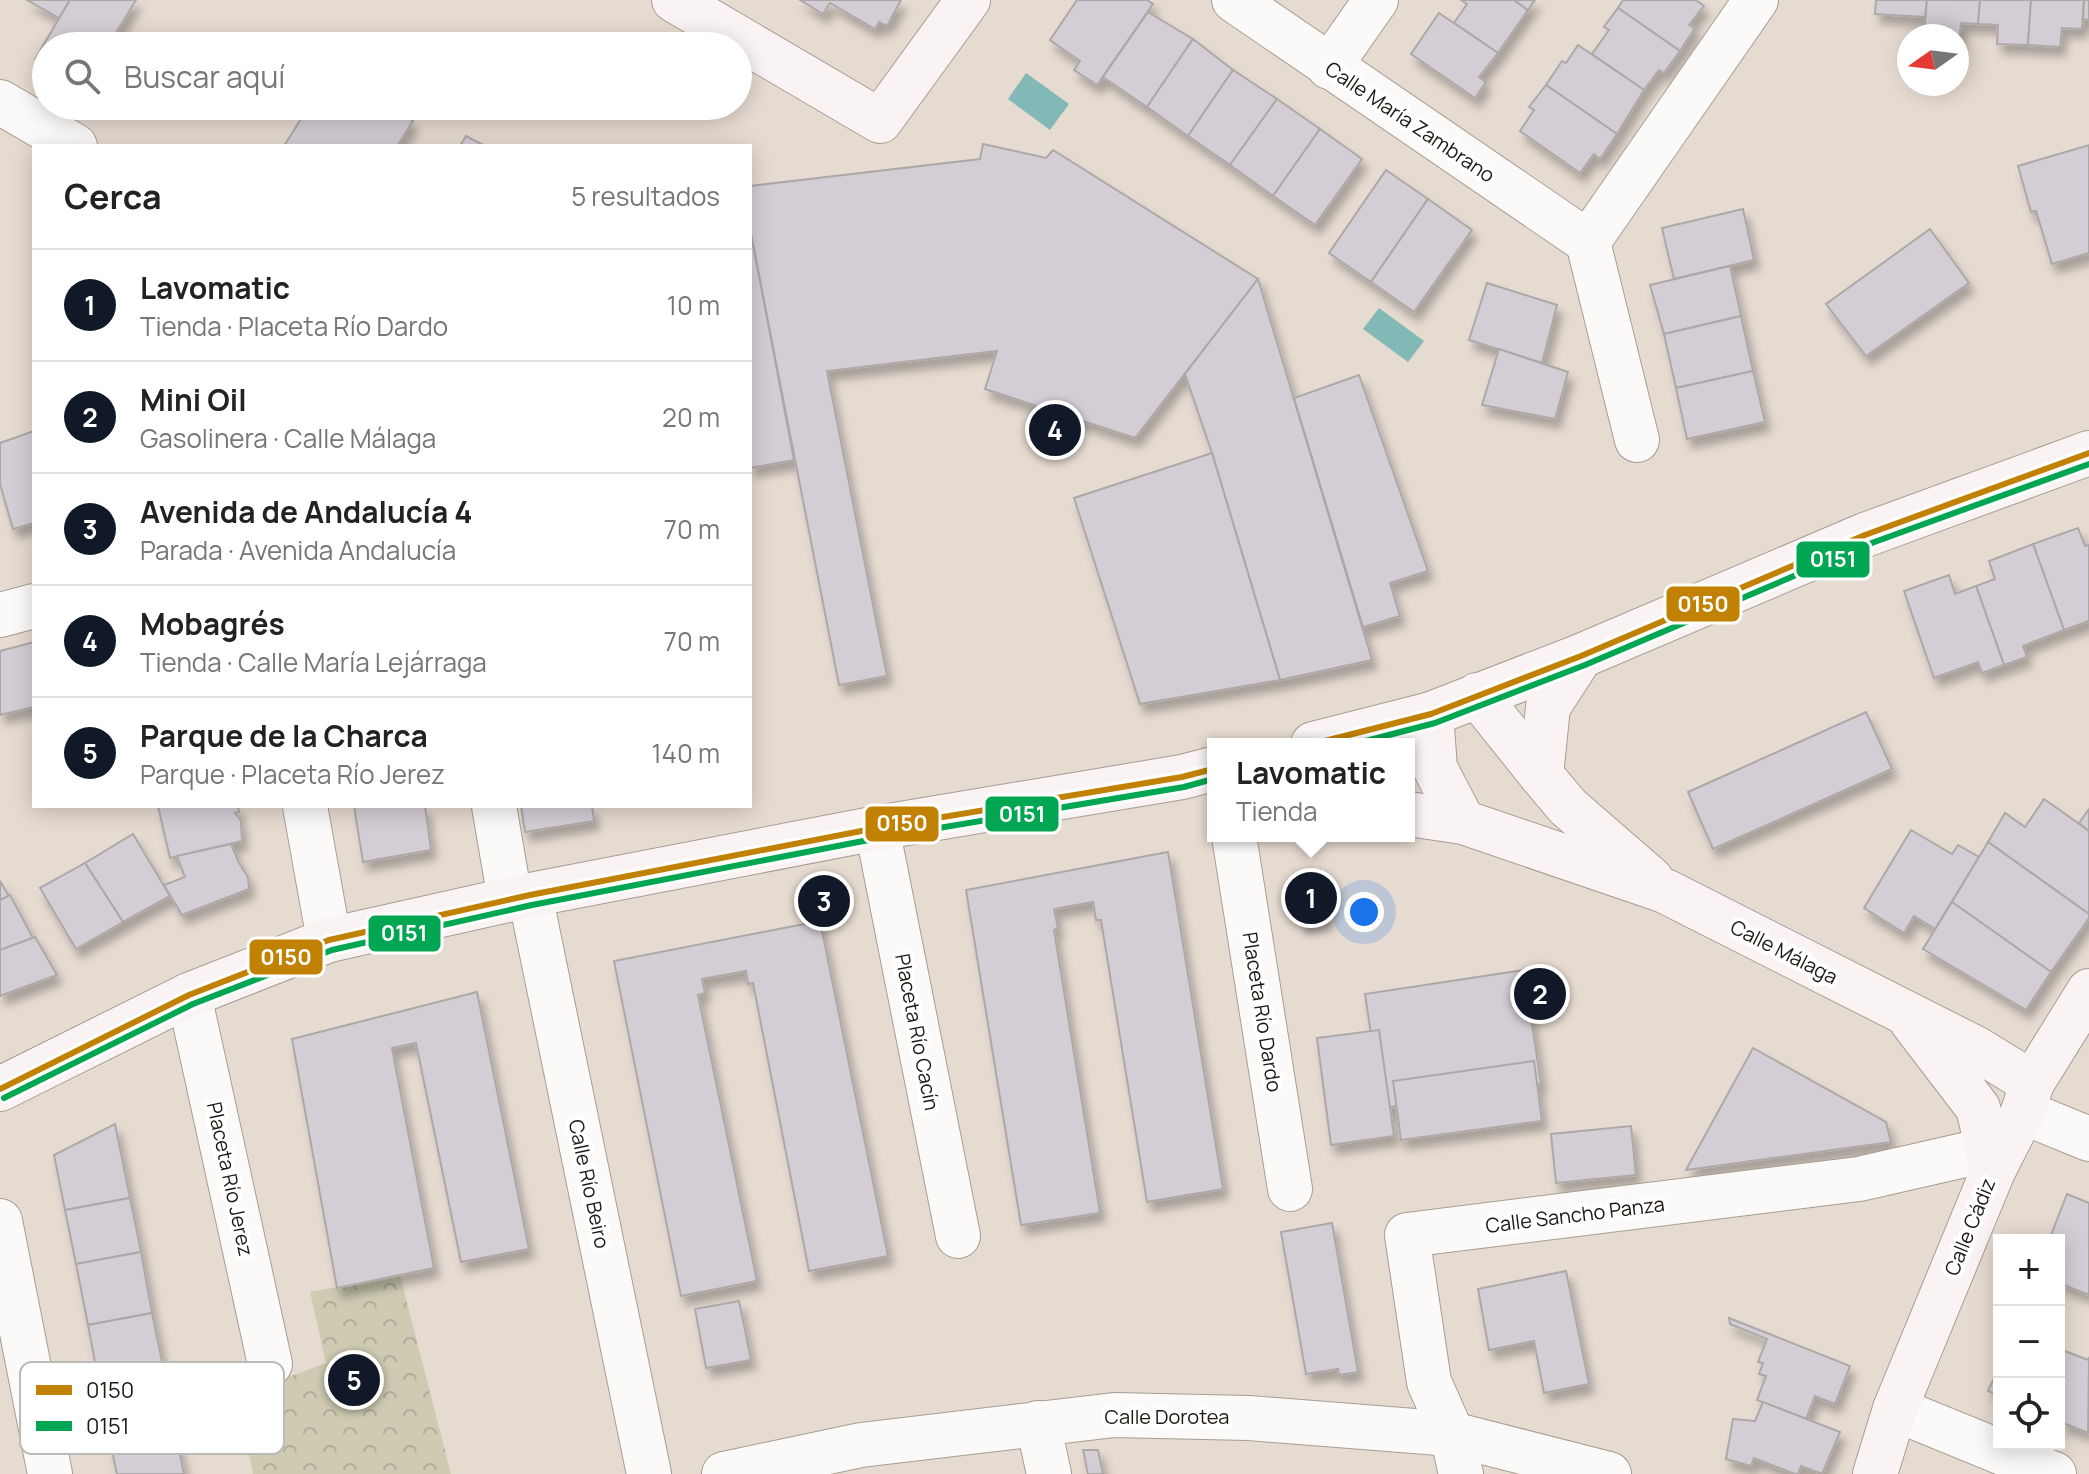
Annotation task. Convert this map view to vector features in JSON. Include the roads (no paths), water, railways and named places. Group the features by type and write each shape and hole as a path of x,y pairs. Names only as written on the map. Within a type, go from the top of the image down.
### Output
{"street":[{"path":"674,0 728,32"},
{"path":"752,46 880,121 968,0"},
{"name":"Calle María Zambrano","path":"1234,0 1588,242"},
{"path":"1329,67 1376,0"},
{"path":"1637,440 1588,242 1756,0"},
{"path":"0,102 72,144"},
{"path":"1337,738 1431,714 1581,656 1865,535 2089,453"},
{"path":"0,615 32,607"},
{"path":"1541,775 1548,707 1581,656"},
{"name":"Calle Málaga","path":"1477,695 1568,807 1665,891"},
{"path":"1431,714 1435,768 1463,822"},
{"path":"0,1089 189,995 329,940 520,897 877,828 1203,779"},
{"path":"305,808 329,940"},
{"name":"Calle Río Beiro","path":"495,808 520,897 649,1474"},
{"name":"Calle Málaga","path":"1415,815 1463,822 1665,891 1977,1049 2027,1097 2089,1139"},
{"name":"Placeta Río Cacín","path":"877,828 958,1236"},
{"name":"Placeta Río Dardo","path":"1235,842 1290,1189"},
{"name":"Calle Cádiz","path":"1875,1474 1895,1409 1990,1160 2089,991"},
{"name":"Placeta Río Jerez","path":"189,995 270,1362"},
{"name":"Calle Málaga","path":"1904,1012 1978,1108 1990,1160"},
{"name":"Calle Sancho Panza","path":"1456,1454 1429,1382 1407,1235 1990,1160"},
{"path":"0,1221 28,1362"},
{"path":"1895,1409 2054,1474"},
{"name":"Calle Dorotea","path":"724,1474 861,1445 1114,1415 1249,1418 1456,1454 1609,1474"},
{"path":"1038,1423 1049,1474"},
{"path":"46,1454 50,1474"}],"water":[{"path":"1026,73 1069,104 1050,130 1008,99"},
{"path":"1379,308 1424,341 1408,362 1363,329"}],"place":[{"name":"Mobagrés","path":"1055,430"},
{"name":"Lavomatic","path":"1311,898"},
{"name":"Avenida de Andalucía 4","path":"824,901"},
{"name":"Mini Oil","path":"1540,994"},
{"name":"Parque de la Charca","path":"354,1380"}]}
